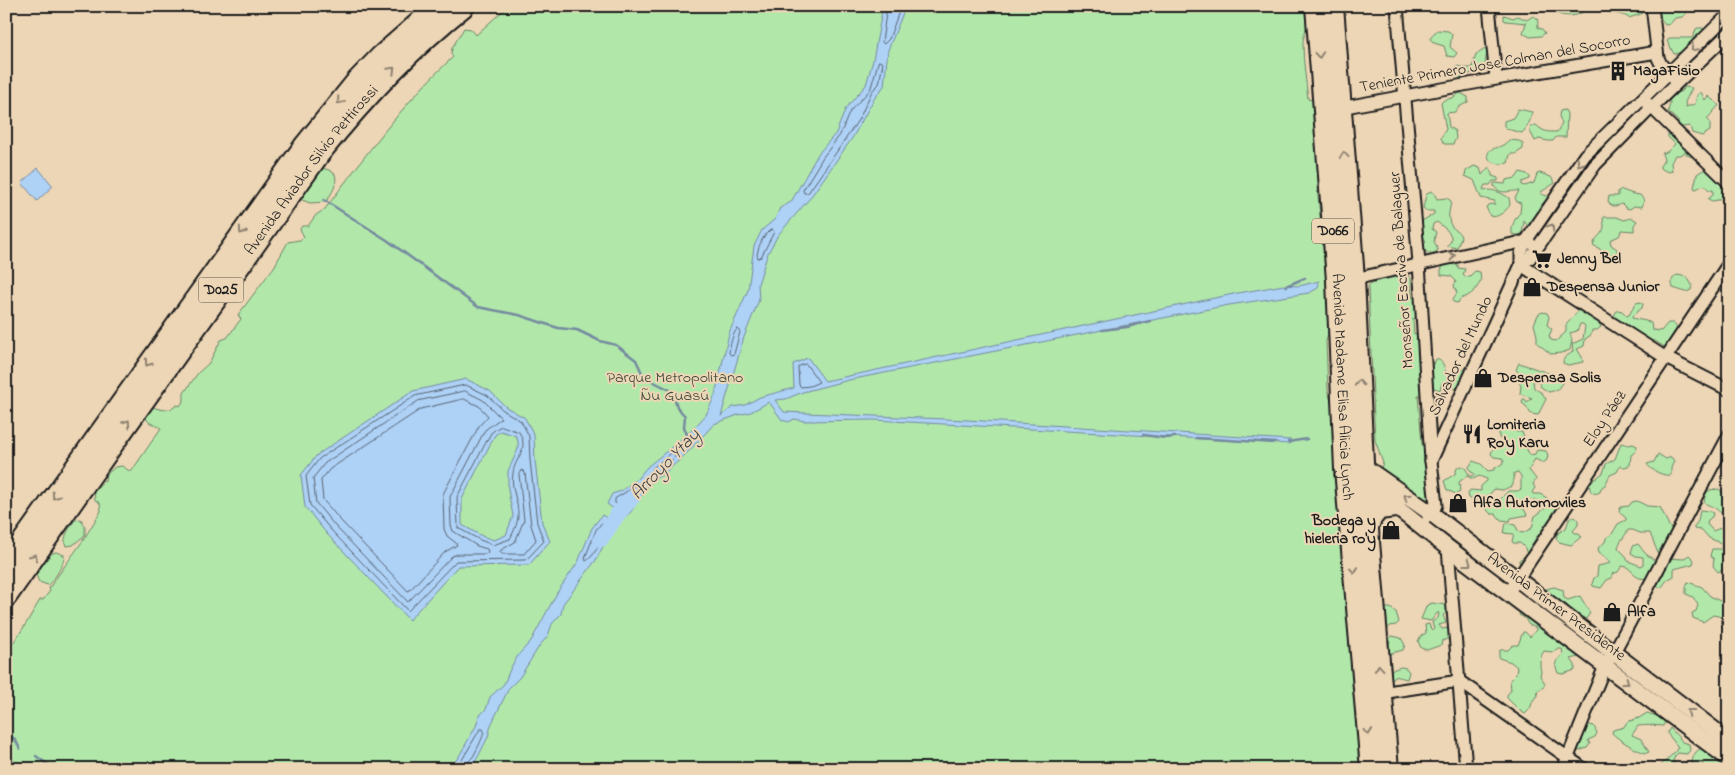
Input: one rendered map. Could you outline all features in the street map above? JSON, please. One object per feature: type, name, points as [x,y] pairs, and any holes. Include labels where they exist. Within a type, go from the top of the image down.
[{"type":"highway","name":"Avenida Aviador Silvio Pettirossi","points":[[6,565],[304,145],[356,82],[381,56],[438,6]]},
{"type":"highway","name":"Avenida Aviador Silvio Pettirossi","points":[[6,597],[188,336],[320,152],[353,111],[394,67],[464,6]]},
{"type":"highway","name":"Avenida Madame Elisa Alicia Lynch","points":[[1316,6],[1337,280],[1345,469],[1371,769]]},
{"type":"highway","name":"Avenida Madame Elisa Alicia Lynch","points":[[1333,6],[1354,279],[1363,474],[1388,769]]},
{"type":"highway","points":[[1342,393],[1350,411],[1353,473],[1363,474]]},
{"type":"highway","points":[[1367,528],[1372,517],[1379,509],[1395,507]]},
{"type":"main road","name":"Avenida Primer Presidente","points":[[1363,474],[1395,507],[1509,594],[1729,742]]},
{"type":"main road","name":"Avenida Primer Presidente","points":[[1363,474],[1432,514],[1518,580],[1609,660],[1729,759]]},
{"type":"street","name":"Monseñor Escriva de Balaguer","points":[[1397,6],[1419,263],[1431,461],[1436,505],[1432,514]]},
{"type":"street","points":[[1489,6],[1496,79]]},
{"type":"street","points":[[1652,6],[1657,52],[1661,64],[1676,83]]},
{"type":"street","name":"Salvador del Mundo","points":[[1431,461],[1521,265],[1521,253],[1526,241],[1585,155],[1729,14]]},
{"type":"street","name":"Salvador del Mundo","points":[[1521,265],[1530,258],[1595,165],[1676,83],[1729,33]]},
{"type":"street","name":"Teniente Primero Jose Colman del Socorro","points":[[1340,108],[1657,52]]},
{"type":"street","points":[[1642,99],[1729,183]]},
{"type":"street","points":[[1354,279],[1419,263],[1526,241],[1537,248]]},
{"type":"street","name":"Eloy Páez","points":[[1509,594],[1729,264]]},
{"type":"street","points":[[1521,265],[1666,358],[1729,390]]},
{"type":"street","points":[[1563,769],[1609,660],[1729,435]]},
{"type":"street","points":[[1417,524],[1432,514]]},
{"type":"street","points":[[1448,548],[1466,769]]},
{"type":"street","points":[[1381,692],[1459,681],[1584,769]]},
{"type":"green space","name":"Parque Metropolitano Ñu Guasú","points":[[508,6],[1305,6],[1308,20],[1303,39],[1303,51],[1308,99],[1318,102],[1321,128],[1315,136],[1322,183],[1317,186],[1330,323],[1326,342],[1328,390],[1331,402],[1362,769],[6,769],[6,653],[40,600],[43,600],[50,591],[49,588],[82,542],[101,511],[100,503],[95,500],[94,492],[105,482],[106,475],[115,467],[122,466],[131,472],[161,428],[147,420],[146,410],[152,407],[165,410],[177,405],[180,406],[184,400],[184,393],[198,373],[209,363],[221,340],[227,338],[241,319],[238,315],[274,267],[288,242],[300,241],[304,237],[300,229],[302,226],[308,226],[316,215],[325,209],[401,111],[453,57],[451,55],[452,48],[464,28],[471,29],[476,35]]},
{"type":"green space","points":[[1550,6],[1583,6],[1584,11],[1572,16],[1563,15],[1550,10]]},
{"type":"green space","points":[[1606,6],[1641,6],[1644,10],[1641,14],[1629,18],[1608,12],[1605,8]]},
{"type":"green space","points":[[1687,6],[1686,14],[1675,18],[1670,24],[1665,25],[1658,15],[1657,7]]},
{"type":"green space","points":[[1504,15],[1513,18],[1518,16],[1527,20],[1533,16],[1537,18],[1538,28],[1542,29],[1545,33],[1541,36],[1530,37],[1523,33],[1526,23],[1506,21],[1504,20]]},
{"type":"green space","points":[[1698,28],[1703,28],[1703,33],[1687,51],[1674,54],[1667,41],[1670,38],[1693,38]]},
{"type":"green space","points":[[1438,30],[1448,31],[1452,34],[1450,47],[1457,53],[1454,57],[1447,56],[1444,46],[1434,43],[1430,39]]},
{"type":"green space","points":[[1485,49],[1487,52],[1484,70],[1464,75],[1460,78],[1454,75],[1453,70],[1458,66],[1472,68],[1476,55]]},
{"type":"green space","points":[[1685,87],[1692,88],[1685,102],[1686,107],[1695,104],[1697,95],[1701,92],[1705,100],[1708,96],[1719,105],[1707,119],[1710,122],[1710,131],[1702,136],[1692,133],[1690,126],[1678,126],[1678,121],[1668,112],[1671,94],[1680,92]]},
{"type":"green space","points":[[1460,93],[1468,97],[1468,102],[1459,107],[1455,112],[1447,113],[1449,127],[1455,131],[1456,138],[1453,144],[1444,144],[1441,138],[1446,129],[1441,103]]},
{"type":"green space","points":[[1518,109],[1532,112],[1531,118],[1522,133],[1507,129],[1504,126],[1504,121],[1513,118]]},
{"type":"green space","points":[[1565,110],[1567,114],[1566,137],[1556,137],[1553,141],[1539,139],[1535,141],[1530,131],[1531,126],[1536,125],[1545,131],[1557,132],[1562,124],[1559,116],[1560,111]]},
{"type":"green space","points":[[1668,129],[1693,153],[1691,157],[1684,152],[1680,155],[1675,155],[1671,163],[1672,171],[1668,172],[1660,168],[1660,166],[1664,160],[1662,153],[1667,152],[1675,144],[1668,137]]},
{"type":"green space","points":[[1509,140],[1519,141],[1523,144],[1523,149],[1515,154],[1510,154],[1508,163],[1499,164],[1490,161],[1488,157],[1489,152]]},
{"type":"green space","points":[[1474,166],[1480,168],[1482,175],[1489,167],[1492,171],[1492,176],[1498,178],[1498,181],[1485,185],[1483,189],[1484,191],[1490,190],[1503,194],[1509,198],[1510,205],[1504,212],[1493,217],[1490,216],[1486,207],[1490,204],[1494,205],[1495,201],[1481,198],[1474,180],[1465,176],[1466,171]]},
{"type":"green space","points":[[322,168],[335,174],[336,178],[334,188],[326,202],[310,203],[302,200],[299,190]]},
{"type":"green space","points":[[1705,169],[1729,187],[1729,211],[1722,208],[1726,204],[1724,199],[1712,201],[1708,199],[1713,195],[1713,190],[1709,190],[1704,185],[1696,189],[1694,188],[1697,174]]},
{"type":"green space","points":[[1520,172],[1530,177],[1530,179],[1522,182],[1522,185],[1525,186],[1534,183],[1537,174],[1540,173],[1551,177],[1555,183],[1541,192],[1541,194],[1550,197],[1547,202],[1543,203],[1541,207],[1543,211],[1536,217],[1535,222],[1529,228],[1524,221],[1522,234],[1517,235],[1512,234],[1512,231],[1515,220],[1520,213],[1521,203],[1517,202],[1515,198],[1519,191],[1499,191],[1494,186],[1494,183],[1505,184],[1506,180],[1516,178]]},
{"type":"green space","points":[[1622,190],[1640,195],[1644,200],[1642,207],[1634,206],[1630,209],[1622,204],[1611,205],[1608,202],[1609,196],[1618,196],[1618,191]]},
{"type":"green space","points":[[1430,191],[1434,193],[1437,199],[1447,198],[1451,201],[1449,220],[1452,227],[1461,237],[1457,248],[1447,246],[1451,241],[1451,236],[1437,222],[1433,224],[1432,229],[1436,232],[1434,241],[1438,250],[1433,254],[1424,250],[1426,241],[1422,236],[1422,221],[1434,214],[1434,211],[1427,211],[1423,208],[1426,195]]},
{"type":"green space","points":[[1617,217],[1624,220],[1632,218],[1637,221],[1634,225],[1634,231],[1622,230],[1619,236],[1610,240],[1611,245],[1617,249],[1617,252],[1613,255],[1603,254],[1600,249],[1593,245],[1604,229],[1603,218]]},
{"type":"green space","points":[[1444,264],[1458,265],[1458,268],[1465,269],[1463,275],[1465,277],[1470,276],[1475,271],[1480,272],[1481,281],[1477,287],[1473,292],[1460,299],[1458,303],[1453,302],[1457,293],[1454,286],[1456,281],[1451,276],[1441,275]]},
{"type":"green space","points":[[1405,271],[1411,279],[1412,297],[1428,297],[1428,304],[1425,310],[1413,319],[1414,334],[1420,332],[1427,363],[1434,364],[1436,359],[1441,361],[1446,374],[1449,375],[1468,368],[1460,390],[1453,388],[1453,379],[1442,383],[1440,390],[1434,388],[1424,395],[1418,395],[1422,444],[1425,443],[1432,500],[1413,492],[1380,470],[1383,463],[1375,440],[1368,287],[1370,284],[1375,283],[1373,282],[1374,278]]},
{"type":"green space","points":[[1677,275],[1687,277],[1692,285],[1691,290],[1686,292],[1673,288],[1672,280]]},
{"type":"green space","points":[[1641,302],[1643,304],[1642,308],[1632,318],[1651,323],[1652,330],[1661,331],[1668,323],[1673,323],[1679,330],[1678,338],[1671,338],[1666,348],[1655,341],[1650,341],[1613,318],[1617,310],[1622,311],[1627,316],[1629,315],[1636,303]]},
{"type":"green space","points":[[1581,308],[1597,319],[1601,327],[1597,330],[1592,330],[1591,335],[1585,339],[1584,346],[1577,349],[1583,362],[1568,365],[1563,363],[1564,358],[1572,353],[1572,344],[1583,339],[1585,326],[1580,324],[1577,331],[1570,333],[1572,340],[1570,350],[1551,354],[1537,343],[1534,324],[1538,315],[1542,312],[1547,313],[1549,317],[1547,325],[1552,329],[1549,336],[1551,340],[1556,341],[1566,332],[1566,325]]},
{"type":"green space","points":[[1519,363],[1563,378],[1564,380],[1557,390],[1549,392],[1541,387],[1538,381],[1533,381],[1534,388],[1542,393],[1546,399],[1538,415],[1531,414],[1522,403],[1523,399],[1527,402],[1532,398],[1520,394],[1521,386],[1519,382],[1526,379],[1516,370]]},
{"type":"green space","points":[[1503,427],[1509,427],[1517,432],[1522,432],[1525,446],[1530,455],[1535,454],[1537,450],[1546,451],[1548,455],[1547,460],[1543,463],[1535,459],[1529,470],[1536,479],[1533,484],[1535,488],[1532,492],[1533,494],[1540,494],[1547,498],[1547,502],[1543,503],[1531,499],[1527,502],[1517,502],[1514,504],[1524,509],[1527,515],[1511,518],[1510,521],[1501,520],[1496,514],[1491,514],[1487,510],[1488,506],[1495,505],[1508,491],[1518,491],[1521,489],[1521,476],[1518,472],[1514,473],[1513,485],[1503,490],[1494,489],[1483,501],[1473,500],[1469,498],[1468,494],[1470,490],[1481,491],[1481,486],[1487,479],[1479,476],[1473,479],[1467,476],[1459,482],[1460,492],[1456,494],[1447,490],[1444,481],[1455,474],[1457,468],[1461,466],[1465,468],[1470,476],[1474,476],[1475,474],[1471,472],[1469,467],[1473,461],[1481,464],[1488,471],[1494,470],[1502,464],[1504,460],[1502,458],[1494,457],[1491,454],[1495,447],[1508,445],[1506,441],[1499,438],[1499,432]]},
{"type":"green space","points":[[1621,443],[1637,446],[1636,451],[1631,455],[1630,465],[1620,466],[1617,472],[1610,475],[1600,492],[1593,493],[1590,490],[1590,483],[1603,473],[1606,464],[1615,459]]},
{"type":"green space","points":[[1658,454],[1666,459],[1671,457],[1674,461],[1671,475],[1665,475],[1651,469],[1647,464],[1654,462]]},
{"type":"green space","points":[[1718,489],[1727,497],[1729,516],[1707,504],[1704,500],[1706,493],[1710,490]]},
{"type":"green space","points":[[1637,501],[1647,506],[1660,507],[1670,528],[1678,528],[1684,531],[1683,536],[1659,556],[1650,533],[1628,530],[1618,548],[1628,561],[1641,566],[1643,565],[1643,557],[1631,553],[1633,546],[1638,544],[1656,564],[1650,579],[1639,578],[1627,567],[1622,566],[1618,572],[1612,574],[1612,578],[1607,580],[1601,588],[1593,586],[1598,566],[1611,563],[1599,552],[1598,548],[1612,534],[1618,524],[1626,520],[1619,512],[1620,507],[1629,506],[1632,502]]},
{"type":"green space","points":[[1554,503],[1561,505],[1543,534],[1536,537],[1530,548],[1529,552],[1531,553],[1522,565],[1519,560],[1527,555],[1525,548],[1520,543],[1513,543],[1514,534],[1504,533],[1506,523],[1515,525],[1519,532],[1523,533],[1532,528],[1535,516]]},
{"type":"green space","points":[[1357,509],[1369,622],[1381,618],[1385,608],[1390,608],[1396,612],[1399,622],[1396,625],[1390,626],[1382,633],[1374,633],[1370,626],[1371,640],[1387,646],[1389,645],[1390,637],[1401,638],[1405,645],[1403,650],[1388,654],[1387,658],[1390,661],[1392,670],[1401,667],[1406,668],[1409,672],[1407,679],[1395,676],[1386,686],[1381,685],[1379,681],[1380,674],[1373,661],[1383,769],[1378,769],[1359,565]]},
{"type":"green space","points":[[1700,510],[1713,513],[1707,524],[1713,531],[1723,527],[1729,528],[1729,556],[1726,559],[1729,561],[1729,570],[1726,568],[1718,572],[1713,566],[1714,559],[1710,556],[1712,549],[1722,549],[1723,544],[1709,538],[1702,530],[1694,529]]},
{"type":"green space","points":[[1570,517],[1575,517],[1578,520],[1578,525],[1573,531],[1579,533],[1581,537],[1571,545],[1559,542],[1556,538],[1558,533],[1566,528]]},
{"type":"green space","points":[[81,519],[85,527],[85,535],[73,545],[66,546],[65,540],[69,529],[75,520]]},
{"type":"green space","points":[[56,552],[64,555],[59,571],[48,585],[39,582],[36,575],[47,558]]},
{"type":"green space","points":[[1689,555],[1694,560],[1693,564],[1674,569],[1674,576],[1667,580],[1661,588],[1653,584],[1658,577],[1664,574],[1663,568],[1669,558],[1683,559]]},
{"type":"green space","points":[[1688,582],[1702,587],[1710,596],[1724,603],[1729,599],[1729,614],[1723,617],[1713,615],[1703,622],[1693,618],[1692,613],[1696,611],[1698,605],[1693,597],[1686,594]]},
{"type":"green space","points":[[1554,587],[1563,590],[1564,598],[1568,600],[1580,596],[1590,613],[1586,619],[1571,612],[1567,605],[1562,602],[1560,603],[1556,618],[1566,623],[1565,626],[1600,650],[1599,652],[1571,659],[1575,665],[1575,670],[1563,674],[1558,673],[1556,666],[1557,661],[1563,654],[1562,649],[1553,652],[1544,651],[1540,661],[1540,676],[1545,683],[1543,688],[1537,691],[1538,696],[1533,700],[1530,709],[1525,714],[1507,698],[1511,690],[1510,680],[1516,674],[1517,667],[1511,662],[1499,658],[1499,653],[1500,650],[1508,650],[1513,645],[1518,645],[1523,632],[1530,637],[1536,630],[1536,628],[1528,624],[1525,618],[1519,615],[1521,608],[1519,593],[1522,592],[1541,607],[1543,606],[1546,589]]},
{"type":"green space","points":[[1432,603],[1447,605],[1447,612],[1443,615],[1446,623],[1439,625],[1442,629],[1449,628],[1450,638],[1442,641],[1441,645],[1427,650],[1421,648],[1418,641],[1426,633],[1425,625],[1429,624],[1431,629],[1434,629],[1432,622],[1438,618],[1439,613],[1431,621],[1421,619],[1427,605]]},
{"type":"green space","points":[[1647,713],[1657,716],[1665,722],[1663,726],[1638,726],[1632,735],[1641,739],[1649,752],[1646,753],[1633,748],[1612,733],[1613,730],[1624,727],[1627,722]]},
{"type":"green space","points":[[1585,724],[1594,726],[1597,733],[1595,737],[1588,740],[1590,744],[1587,748],[1576,752],[1576,743],[1583,741],[1580,732]]},
{"type":"green space","points":[[1670,728],[1682,742],[1689,744],[1690,750],[1687,754],[1678,753],[1675,756],[1673,761],[1677,769],[1657,769],[1678,747],[1667,733]]},
{"type":"green space","points":[[1707,747],[1710,750],[1710,755],[1721,764],[1719,769],[1701,769],[1703,763],[1696,765],[1692,763],[1696,752]]},
{"type":"water","points":[[883,6],[906,6],[888,50],[884,86],[874,99],[853,137],[810,198],[778,235],[768,253],[758,284],[759,300],[744,337],[721,416],[733,407],[745,405],[760,397],[794,388],[793,364],[808,358],[825,381],[1238,293],[1284,285],[1299,286],[1319,281],[1318,288],[1309,293],[1229,305],[849,380],[803,392],[786,399],[775,400],[784,412],[968,420],[1291,440],[1290,444],[874,420],[805,421],[794,419],[789,422],[782,420],[769,402],[751,412],[714,424],[687,453],[664,474],[654,479],[631,512],[625,517],[607,504],[612,494],[621,491],[637,479],[647,467],[690,432],[706,415],[715,395],[729,333],[748,290],[754,246],[762,230],[775,219],[780,208],[791,202],[818,154],[836,133],[846,108],[866,85],[873,60]]},
{"type":"water","points":[[38,168],[53,186],[37,201],[22,183]]},
{"type":"water","points":[[466,379],[490,391],[506,407],[525,418],[534,435],[542,523],[550,541],[529,565],[458,566],[409,620],[327,534],[305,507],[301,475],[317,455],[413,391]],"holes":[[[501,431],[516,436],[518,449],[508,471],[508,490],[513,516],[506,535],[494,540],[462,525],[462,499],[495,435]]]},
{"type":"water","points":[[602,515],[619,526],[608,537],[596,560],[563,604],[561,614],[552,624],[548,636],[540,645],[520,677],[509,688],[477,759],[468,769],[448,769],[458,758],[476,726],[479,716],[486,709],[490,697],[504,684],[519,654],[531,641],[558,591],[578,562],[592,528]]},
{"type":"waterway","points":[[324,200],[387,240],[478,307],[519,315],[558,328],[577,330],[600,341],[616,345],[636,360],[642,373],[670,390],[677,407],[685,416],[684,427],[688,437]]},
{"type":"waterway","points":[[1286,286],[1305,278]]},
{"type":"waterway","points":[[1102,330],[1127,327],[1150,321]]},
{"type":"waterway","points":[[1143,435],[1166,438],[1175,437]]},
{"type":"waterway","points":[[1196,438],[1275,443]]},
{"type":"waterway","points":[[1288,442],[1307,439]]},
{"type":"waterway","name":"Arroyo Ytay","points":[[601,539],[617,515],[633,497]]},
{"type":"waterway","points":[[6,735],[15,739],[20,749]]},
{"type":"waterway","points":[[36,756],[54,769]]},
{"type":"place","name":"MagaFisio","points":[[1618,71]]},
{"type":"place","name":"Jenny Bel","points":[[1542,259]]},
{"type":"place","name":"Despensa Junior","points":[[1532,287]]},
{"type":"place","name":"Despensa Solis","points":[[1483,378]]},
{"type":"place","name":"Lomiteria Ro'y Karu","points":[[1472,434]]},
{"type":"place","name":"Alfa Automoviles","points":[[1458,503]]},
{"type":"place","name":"Bodega y hieleria ro'y","points":[[1391,530]]},
{"type":"place","name":"Alfa","points":[[1612,612]]}]
